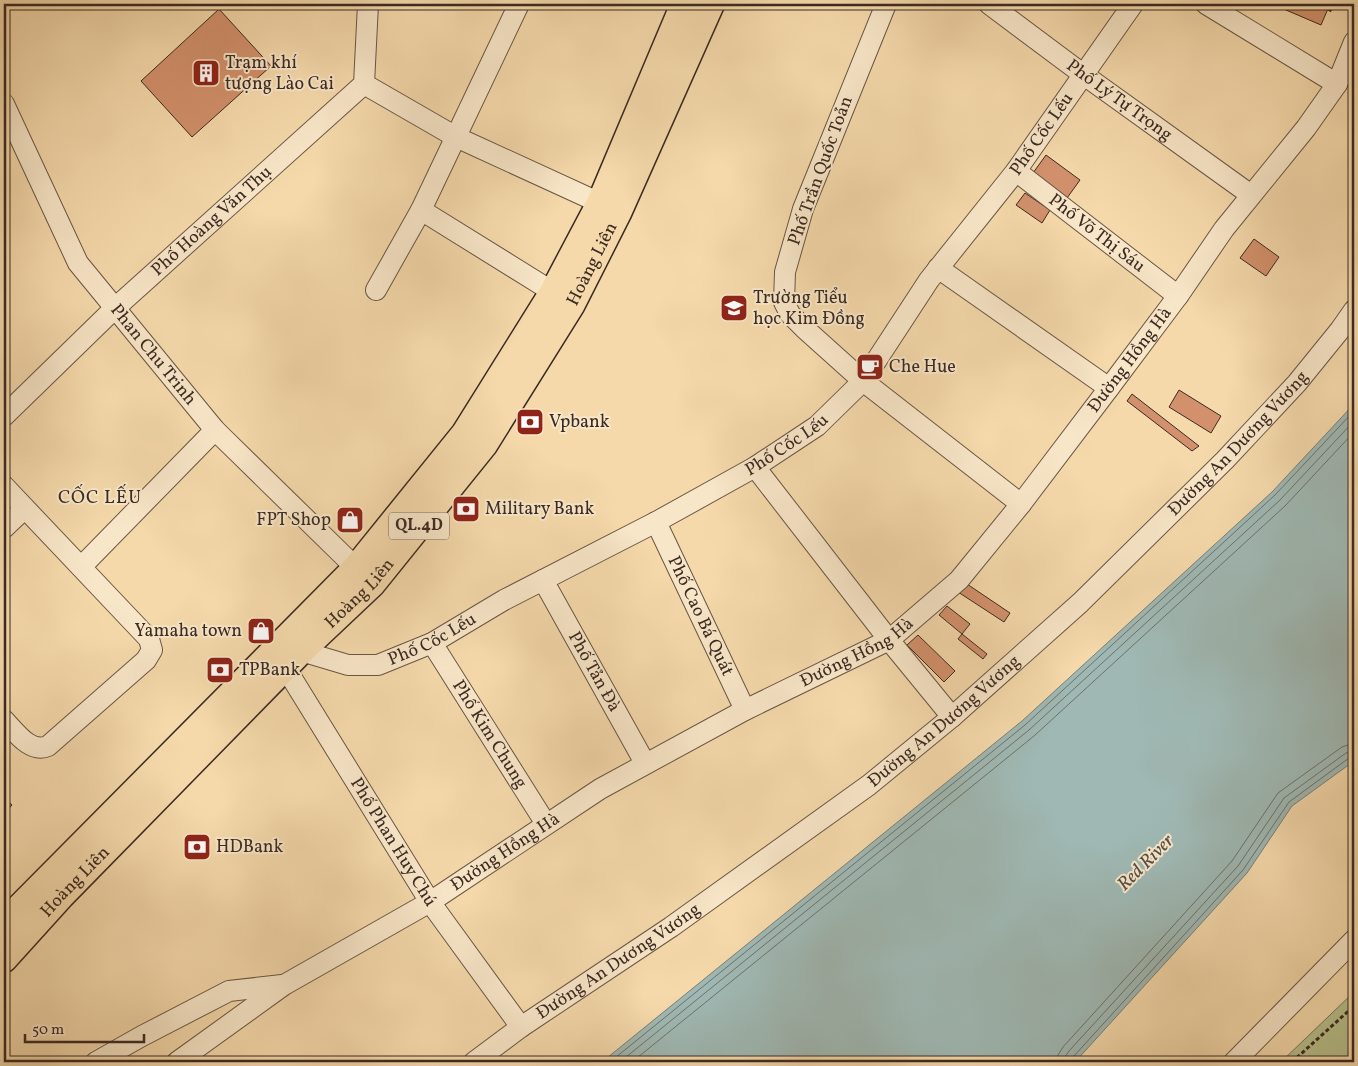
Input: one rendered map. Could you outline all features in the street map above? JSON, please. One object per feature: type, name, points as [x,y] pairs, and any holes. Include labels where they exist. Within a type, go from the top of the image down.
[{"type":"main road","name":"Hoàng Liên","points":[[4,922],[364,576],[484,444],[572,304],[684,4]]},
{"type":"main road","name":"Hoàng Liên","points":[[364,576],[465,433],[553,292],[609,208],[711,4]]},
{"type":"main road","name":"Hoàng Liên","points":[[8,946],[61,896],[287,652]]},
{"type":"street","points":[[368,4],[364,84],[456,137],[609,208]]},
{"type":"street","points":[[376,290],[421,210],[519,4]]},
{"type":"street","name":"Phố Trần Quốc Toản","points":[[886,4],[803,209],[785,272],[784,302],[790,314],[863,381],[1021,504]]},
{"type":"street","name":"Phố Lý Tự Trọng","points":[[989,4],[1251,195]]},
{"type":"street","name":"Phố Cốc Lếu","points":[[287,652],[348,665],[378,665],[432,644],[504,600],[656,522],[755,467],[817,426],[863,381],[938,268],[1016,171],[1133,4]]},
{"type":"street","points":[[1206,4],[1337,84]]},
{"type":"street","name":"Đường Hồng Hà","points":[[178,1062],[284,984],[430,902],[600,789],[745,710],[889,640],[959,580],[1021,504],[1109,388],[1178,296],[1224,229],[1306,128],[1337,84],[1354,42]]},
{"type":"street","name":"Phố Hoàng Văn Thụ","points":[[4,416],[114,309],[364,84]]},
{"type":"street","name":"Phan Chu Trinh","points":[[4,104],[78,263],[215,430],[364,576]]},
{"type":"street","name":"Phố Võ Thị Sáu","points":[[1016,171],[1178,296]]},
{"type":"street","points":[[421,210],[553,292]]},
{"type":"street","points":[[938,268],[1109,388]]},
{"type":"street","name":"Đường An Dương Vương","points":[[474,1062],[521,1027],[671,927],[868,786],[952,717],[1080,603],[1225,460],[1296,383],[1354,310]]},
{"type":"street","points":[[81,567],[215,430]]},
{"type":"street","points":[[755,467],[889,640],[952,717]]},
{"type":"street","points":[[4,486],[149,639],[152,650],[150,655],[43,749],[30,746],[4,720]]},
{"type":"street","points":[[4,528],[24,508]]},
{"type":"street","name":"Phố Cao Bá Quát","points":[[656,522],[745,710]]},
{"type":"street","name":"Phố Tản Đà","points":[[543,580],[645,763]]},
{"type":"street","name":"Phố Kim Chung","points":[[432,644],[546,824]]},
{"type":"street","name":"Phố Phan Huy Chú","points":[[287,652],[430,902],[521,1027]]},
{"type":"street","points":[[1234,1062],[1354,940]]},
{"type":"street","points":[[96,1062],[229,991],[284,984]]},
{"type":"path","points":[[1328,9],[1332,11],[1334,4]]},
{"type":"path","points":[[1292,1062],[1354,1006]]},
{"type":"green space","points":[[1354,992],[1354,1062],[1281,1062]]},
{"type":"water","name":"Red River","points":[[1354,404],[1354,761],[1292,806],[1247,873],[1075,1062],[602,1062],[1022,721],[1272,492]]},
{"type":"building","points":[[1272,4],[1330,4],[1321,25]]},
{"type":"building","name":"Trạm khí tượng Lào Cai","points":[[219,9],[271,66],[192,137],[141,81]]},
{"type":"building","points":[[1046,155],[1080,180],[1067,198],[1033,173]]},
{"type":"building","points":[[1025,193],[1050,210],[1042,223],[1016,205]]},
{"type":"building","points":[[1254,239],[1279,257],[1266,276],[1240,258]]},
{"type":"building","points":[[1179,390],[1221,416],[1211,433],[1169,407]]},
{"type":"building","points":[[1132,394],[1199,446],[1192,451],[1127,401]]},
{"type":"building","points":[[964,582],[1010,613],[1004,622],[958,592]]},
{"type":"building","points":[[947,606],[970,624],[962,634],[939,615]]},
{"type":"building","points":[[962,634],[987,654],[983,659],[958,639]]},
{"type":"building","points":[[918,635],[955,671],[944,682],[907,645]]},
{"type":"building","points":[[4,797],[12,805],[4,814]]},
{"type":"place","name":"Trạm khí tượng Lào Cai","points":[[206,73]]},
{"type":"place","name":"Trường Tiểu học Kim Đồng","points":[[734,308]]},
{"type":"place","name":"Che Hue","points":[[870,367]]},
{"type":"place","name":"Vpbank","points":[[530,422]]},
{"type":"place","name":"Military Bank","points":[[466,509]]},
{"type":"place","name":"FPT Shop","points":[[350,520]]},
{"type":"place","name":"Yamaha town","points":[[261,631]]},
{"type":"place","name":"TPBank","points":[[220,670]]},
{"type":"place","name":"HDBank","points":[[197,847]]},
{"type":"district","name":"CỐC LẾU","points":[[100,498]]}]
